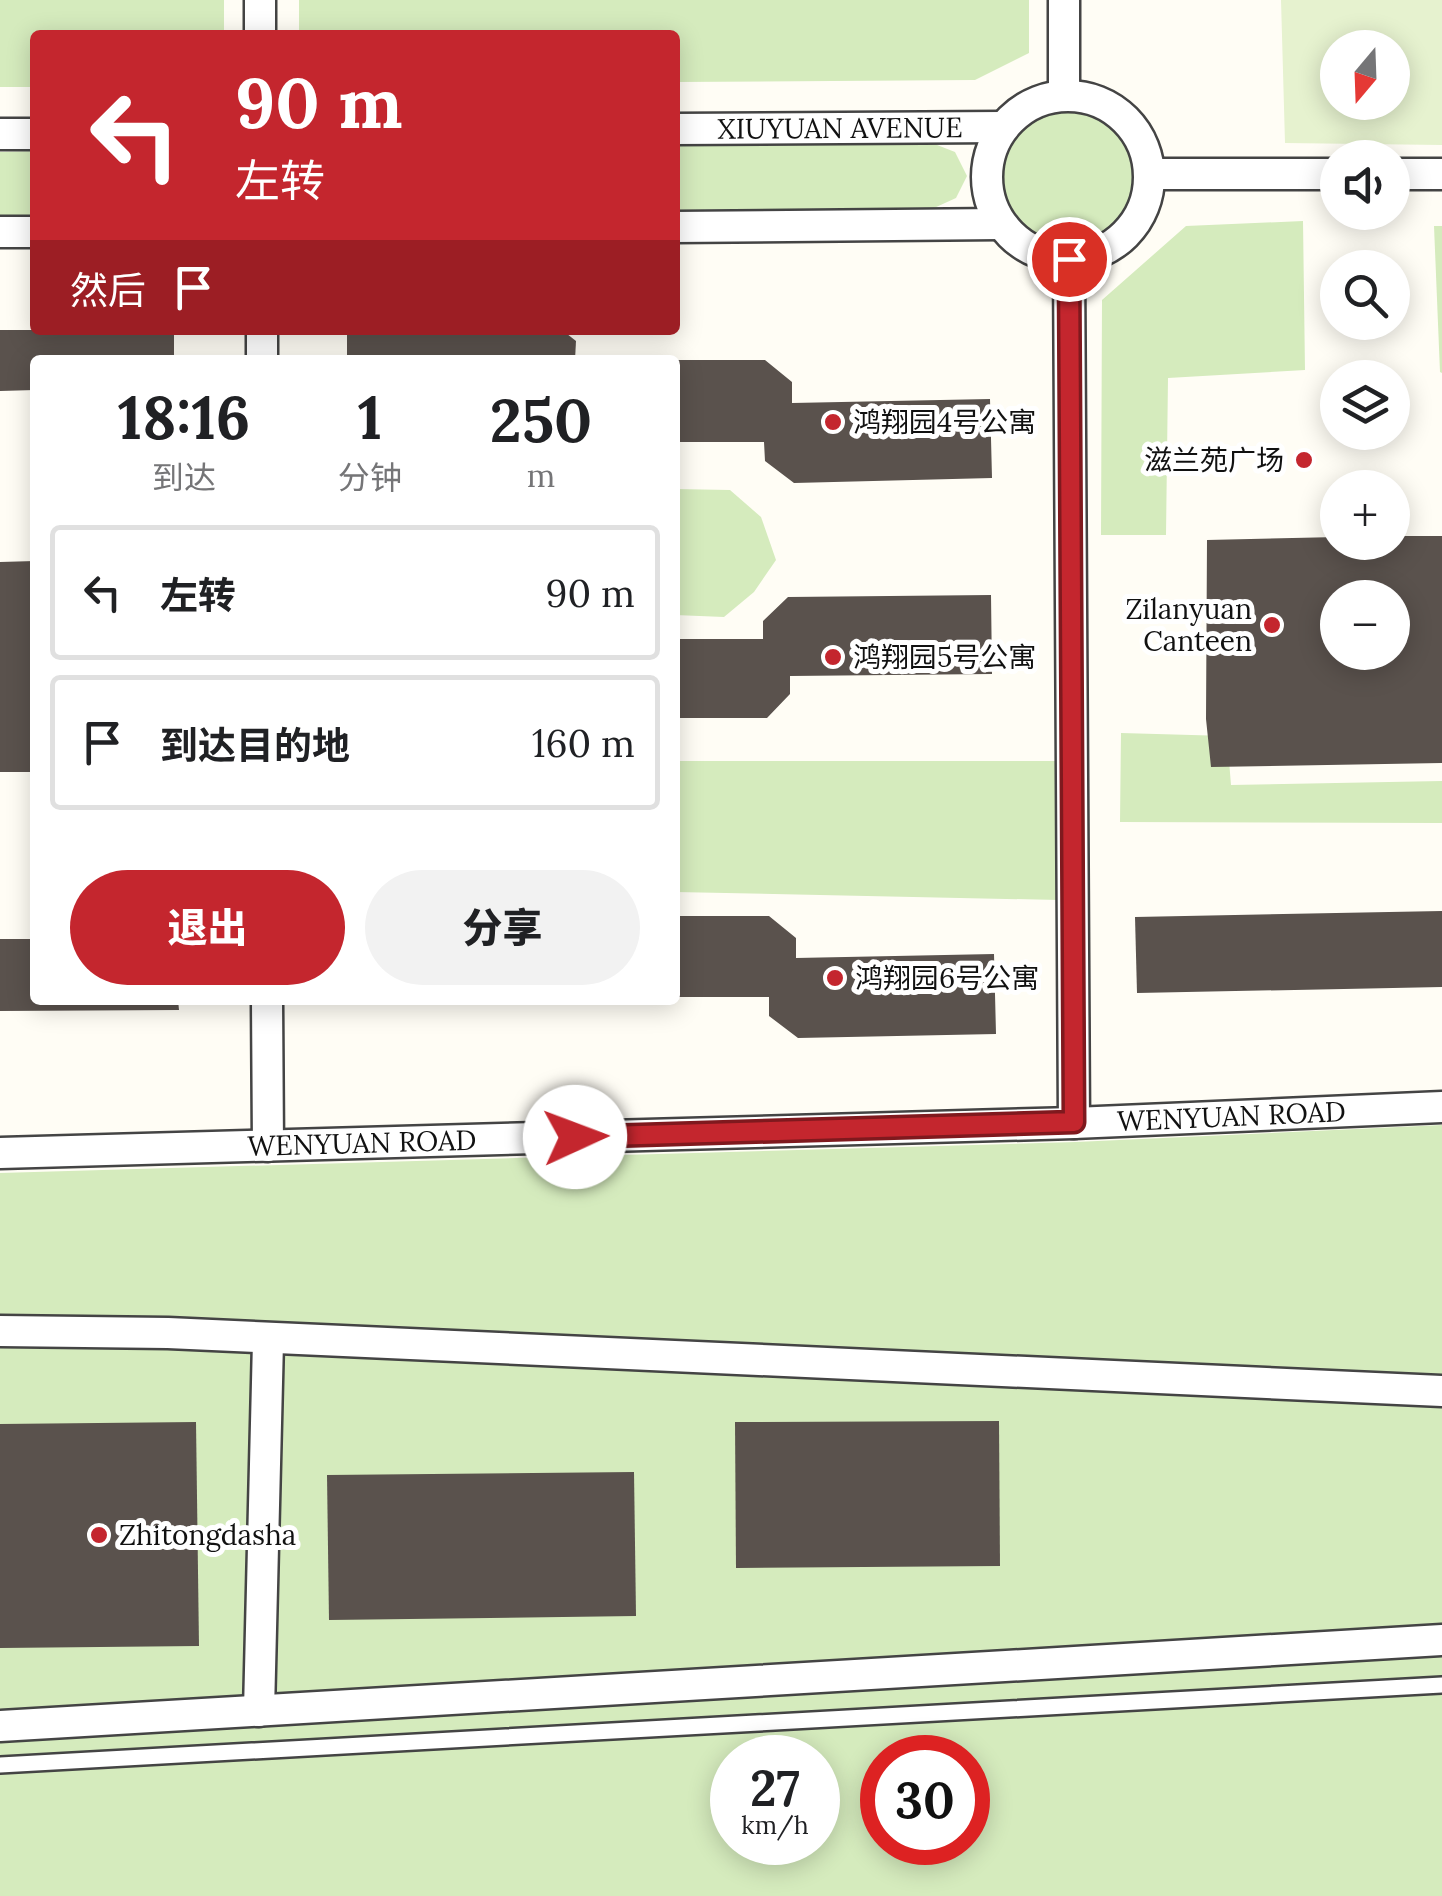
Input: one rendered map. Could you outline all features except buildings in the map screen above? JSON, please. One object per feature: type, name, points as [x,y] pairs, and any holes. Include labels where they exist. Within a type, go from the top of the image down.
[{"type":"street","points":[[260,0],[260,30]]},
{"type":"street","points":[[1064,0],[1064,95]]},
{"type":"street","points":[[1064,95],[1090,98],[1114,109],[1132,127],[1145,149],[1150,174],[1141,212],[1118,242],[1095,254],[1069,259],[1043,255],[1019,242],[1000,224],[989,200],[986,174],[990,150],[1003,127],[1041,100],[1064,95]]},
{"type":"street","name":"XIUYUAN AVENUE","points":[[680,129],[1003,127]]},
{"type":"street","points":[[0,134],[30,134]]},
{"type":"street","points":[[1150,174],[1320,174]]},
{"type":"street","points":[[1410,174],[1442,174]]},
{"type":"street","points":[[680,227],[1000,224]]},
{"type":"street","points":[[0,232],[30,232]]},
{"type":"street","points":[[1069,259],[1074,1122]]},
{"type":"street","points":[[267,1005],[268,1146]]},
{"type":"street","name":"WENYUAN ROAD","points":[[0,1153],[1074,1122],[1442,1107]]},
{"type":"street","points":[[0,1331],[168,1333],[268,1341],[1442,1390]]},
{"type":"street","points":[[259,1711],[268,1341]]},
{"type":"street","points":[[0,1726],[1442,1640]]},
{"type":"lane","points":[[0,1765],[1442,1685]]},
{"type":"green space","points":[[0,0],[224,0],[224,30],[30,30],[30,87],[0,87]]},
{"type":"green space","points":[[299,0],[1029,0],[1029,53],[975,80],[680,82],[680,30],[299,30]]},
{"type":"green space","points":[[1281,0],[1442,0],[1442,145],[1410,145],[1410,140],[1320,140],[1320,143],[1285,143]]},
{"type":"green space","points":[[1068,112],[1093,117],[1114,131],[1128,152],[1133,177],[1128,202],[1114,223],[1093,237],[1068,242],[1043,237],[1022,223],[1008,202],[1003,177],[1008,152],[1022,131],[1043,117]]},
{"type":"green space","points":[[932,143],[955,152],[967,176],[956,198],[934,208],[680,210],[680,146]]},
{"type":"green space","points":[[30,151],[30,215],[0,215],[0,152]]},
{"type":"green space","points":[[1303,221],[1305,370],[1168,378],[1166,535],[1101,535],[1102,300],[1186,226]]},
{"type":"green space","points":[[1434,226],[1442,226],[1442,373],[1440,372]]},
{"type":"green space","points":[[680,489],[730,490],[761,517],[776,560],[754,592],[724,617],[680,615]]},
{"type":"green space","points":[[1121,733],[1227,736],[1231,785],[1442,781],[1442,823],[1120,822]]},
{"type":"green space","points":[[680,761],[1062,761],[1059,900],[680,892]]},
{"type":"green space","points":[[1442,1125],[1442,1896],[0,1896],[0,1173],[1076,1142]]},
{"type":"place","name":"鸿翔园4号公寓","points":[[833,422]]},
{"type":"place","name":"滋兰苑广场","points":[[1304,460]]},
{"type":"place","name":"Zilanyuan Canteen","points":[[1272,625]]},
{"type":"place","name":"鸿翔园5号公寓","points":[[833,657]]},
{"type":"place","name":"鸿翔园6号公寓","points":[[835,978]]},
{"type":"place","name":"Zhitongdasha","points":[[99,1535]]},
{"type":"route","points":[[575,1137],[1074,1122],[1069,259]]}]
